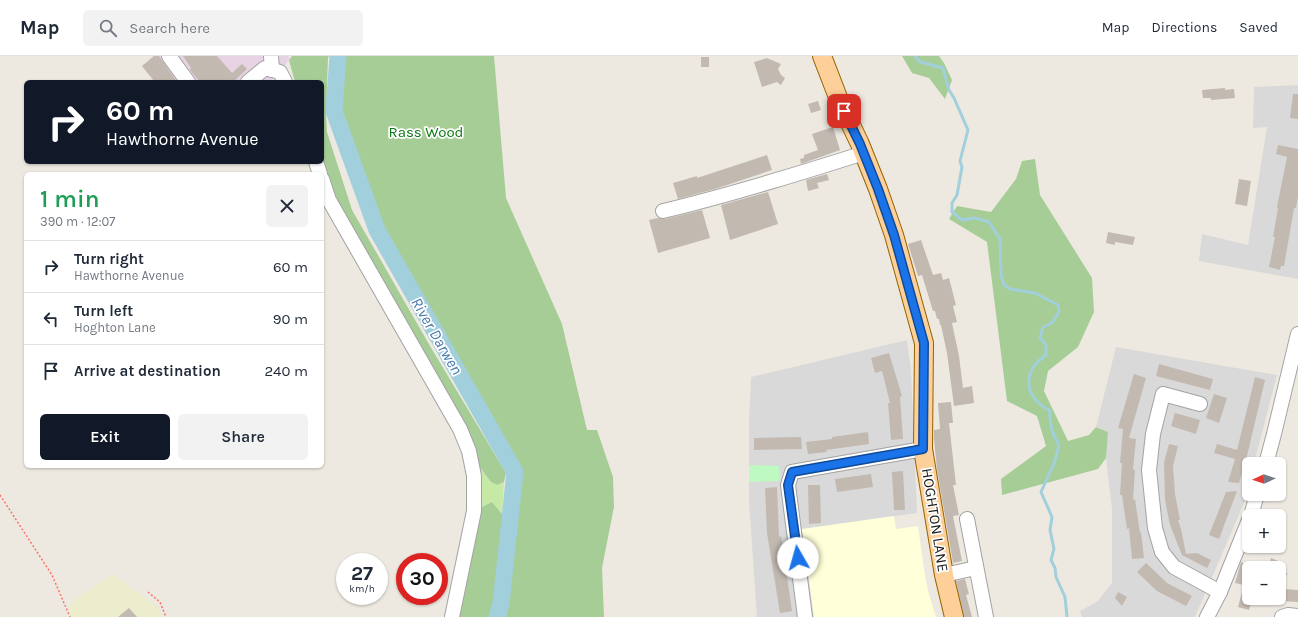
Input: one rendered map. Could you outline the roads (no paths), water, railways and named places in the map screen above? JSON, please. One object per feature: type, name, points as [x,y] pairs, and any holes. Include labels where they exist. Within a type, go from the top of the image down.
[{"type":"main road","name":"HOGHTON LANE","points":[[822,56],[839,100],[864,152],[878,189],[894,235],[924,343],[923,449],[944,576],[954,617]]},
{"type":"street","points":[[169,56],[187,80]]},
{"type":"street","points":[[250,80],[271,63],[280,72],[285,80]]},
{"type":"street","points":[[664,210],[708,200],[788,177],[864,152]]},
{"type":"street","points":[[324,185],[329,200],[460,429],[469,451],[474,476],[474,511],[452,617]]},
{"type":"street","points":[[1268,457],[1298,334]]},
{"type":"street","points":[[1200,404],[1163,394],[1153,434],[1149,470],[1156,528],[1162,552],[1174,568],[1220,592]]},
{"type":"street","points":[[805,617],[788,485],[792,472],[923,449]]},
{"type":"street","points":[[966,519],[986,617]]},
{"type":"street","points":[[1207,617],[1220,592],[1242,537]]},
{"type":"street","points":[[944,576],[976,568]]},
{"type":"street","points":[[1282,617],[1288,615],[1298,616]]},
{"type":"waterway","name":"River Darwen","points":[[338,56],[334,111],[377,230],[515,472],[501,603],[497,617]]},
{"type":"waterway","points":[[915,56],[920,62],[943,68],[949,90],[968,130],[960,161],[962,167],[957,195],[952,203],[952,212],[962,220],[975,218],[989,222],[1000,239],[1001,275],[1004,285],[1010,289],[1035,293],[1058,305],[1059,312],[1052,323],[1043,327],[1040,338],[1046,345],[1046,355],[1034,366],[1029,380],[1029,386],[1038,403],[1050,411],[1050,420],[1054,437],[1059,445],[1055,461],[1041,492],[1052,517],[1050,530],[1054,549],[1051,560],[1055,568],[1056,577],[1065,597],[1067,617]]},
{"type":"park label","name":"Rass Wood","points":[[426,132]]}]
